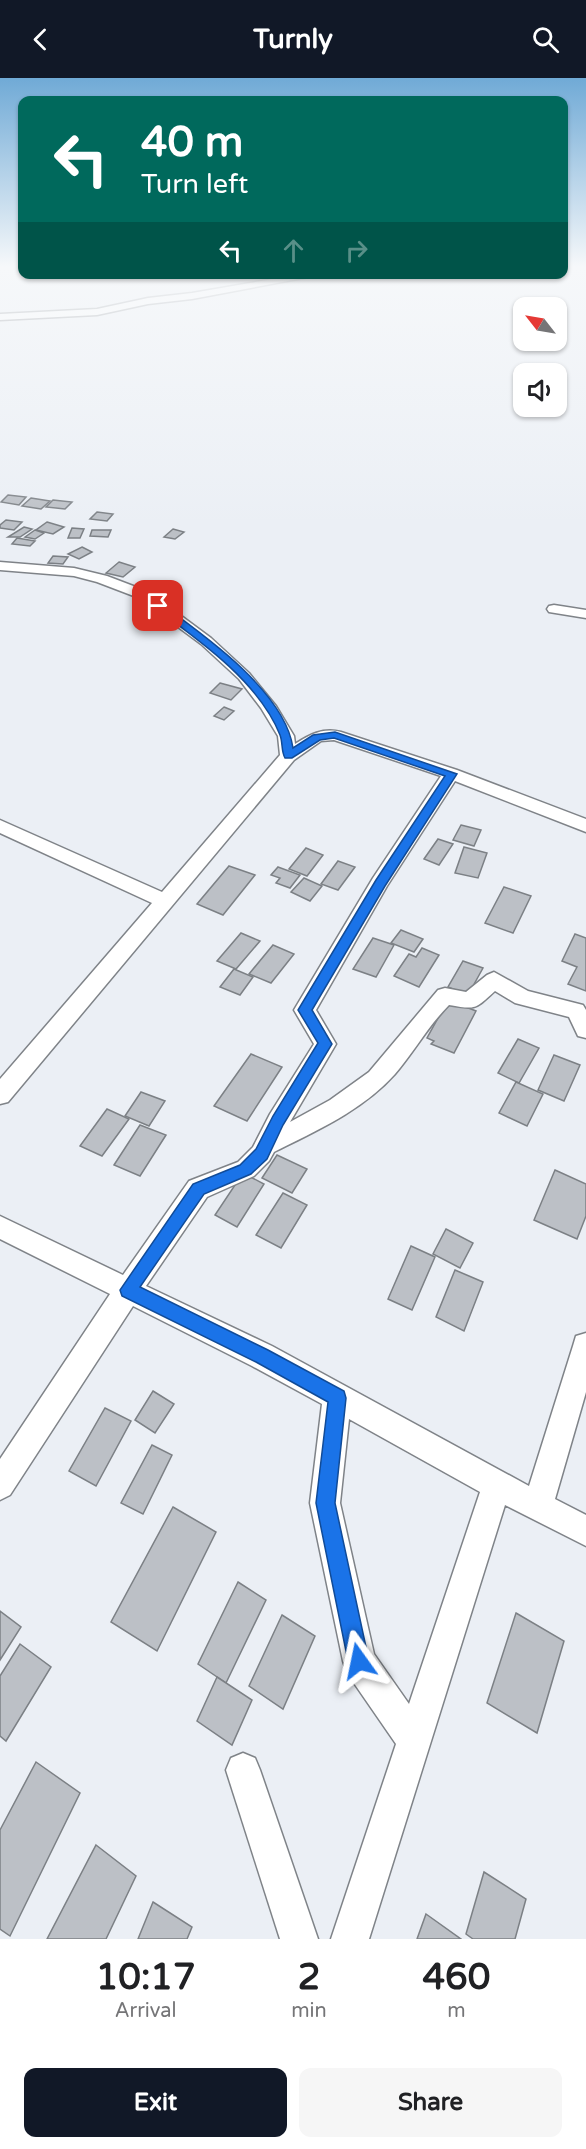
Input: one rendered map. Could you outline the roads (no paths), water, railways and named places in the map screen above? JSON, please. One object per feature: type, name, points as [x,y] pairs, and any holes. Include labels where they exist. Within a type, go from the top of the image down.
[{"type":"street","points":[[0,566],[74,572],[102,579],[144,595],[206,640],[244,676],[268,706],[286,736],[288,756]]},
{"type":"street","points":[[586,604],[554,609],[586,614]]},
{"type":"street","points":[[0,1095],[288,756],[317,737],[335,735],[451,774],[586,826]]},
{"type":"street","points":[[0,1485],[128,1290],[198,1189],[246,1169],[266,1145],[325,1044],[305,1010],[380,883],[451,774]]},
{"type":"street","points":[[0,826],[165,901]]},
{"type":"street","points":[[266,1145],[338,1108],[378,1077],[413,1035],[434,1005],[445,996],[470,1001],[494,980],[522,997],[576,1011],[586,1030]]},
{"type":"street","points":[[0,1227],[86,1267],[262,1356],[497,1485],[586,1531]]},
{"type":"street","points":[[538,1506],[586,1346]]},
{"type":"street","points":[[337,1398],[325,1503],[359,1661],[414,1740]]},
{"type":"street","points":[[350,1939],[497,1485]]},
{"type":"street","points":[[243,1770],[299,1939]]}]
